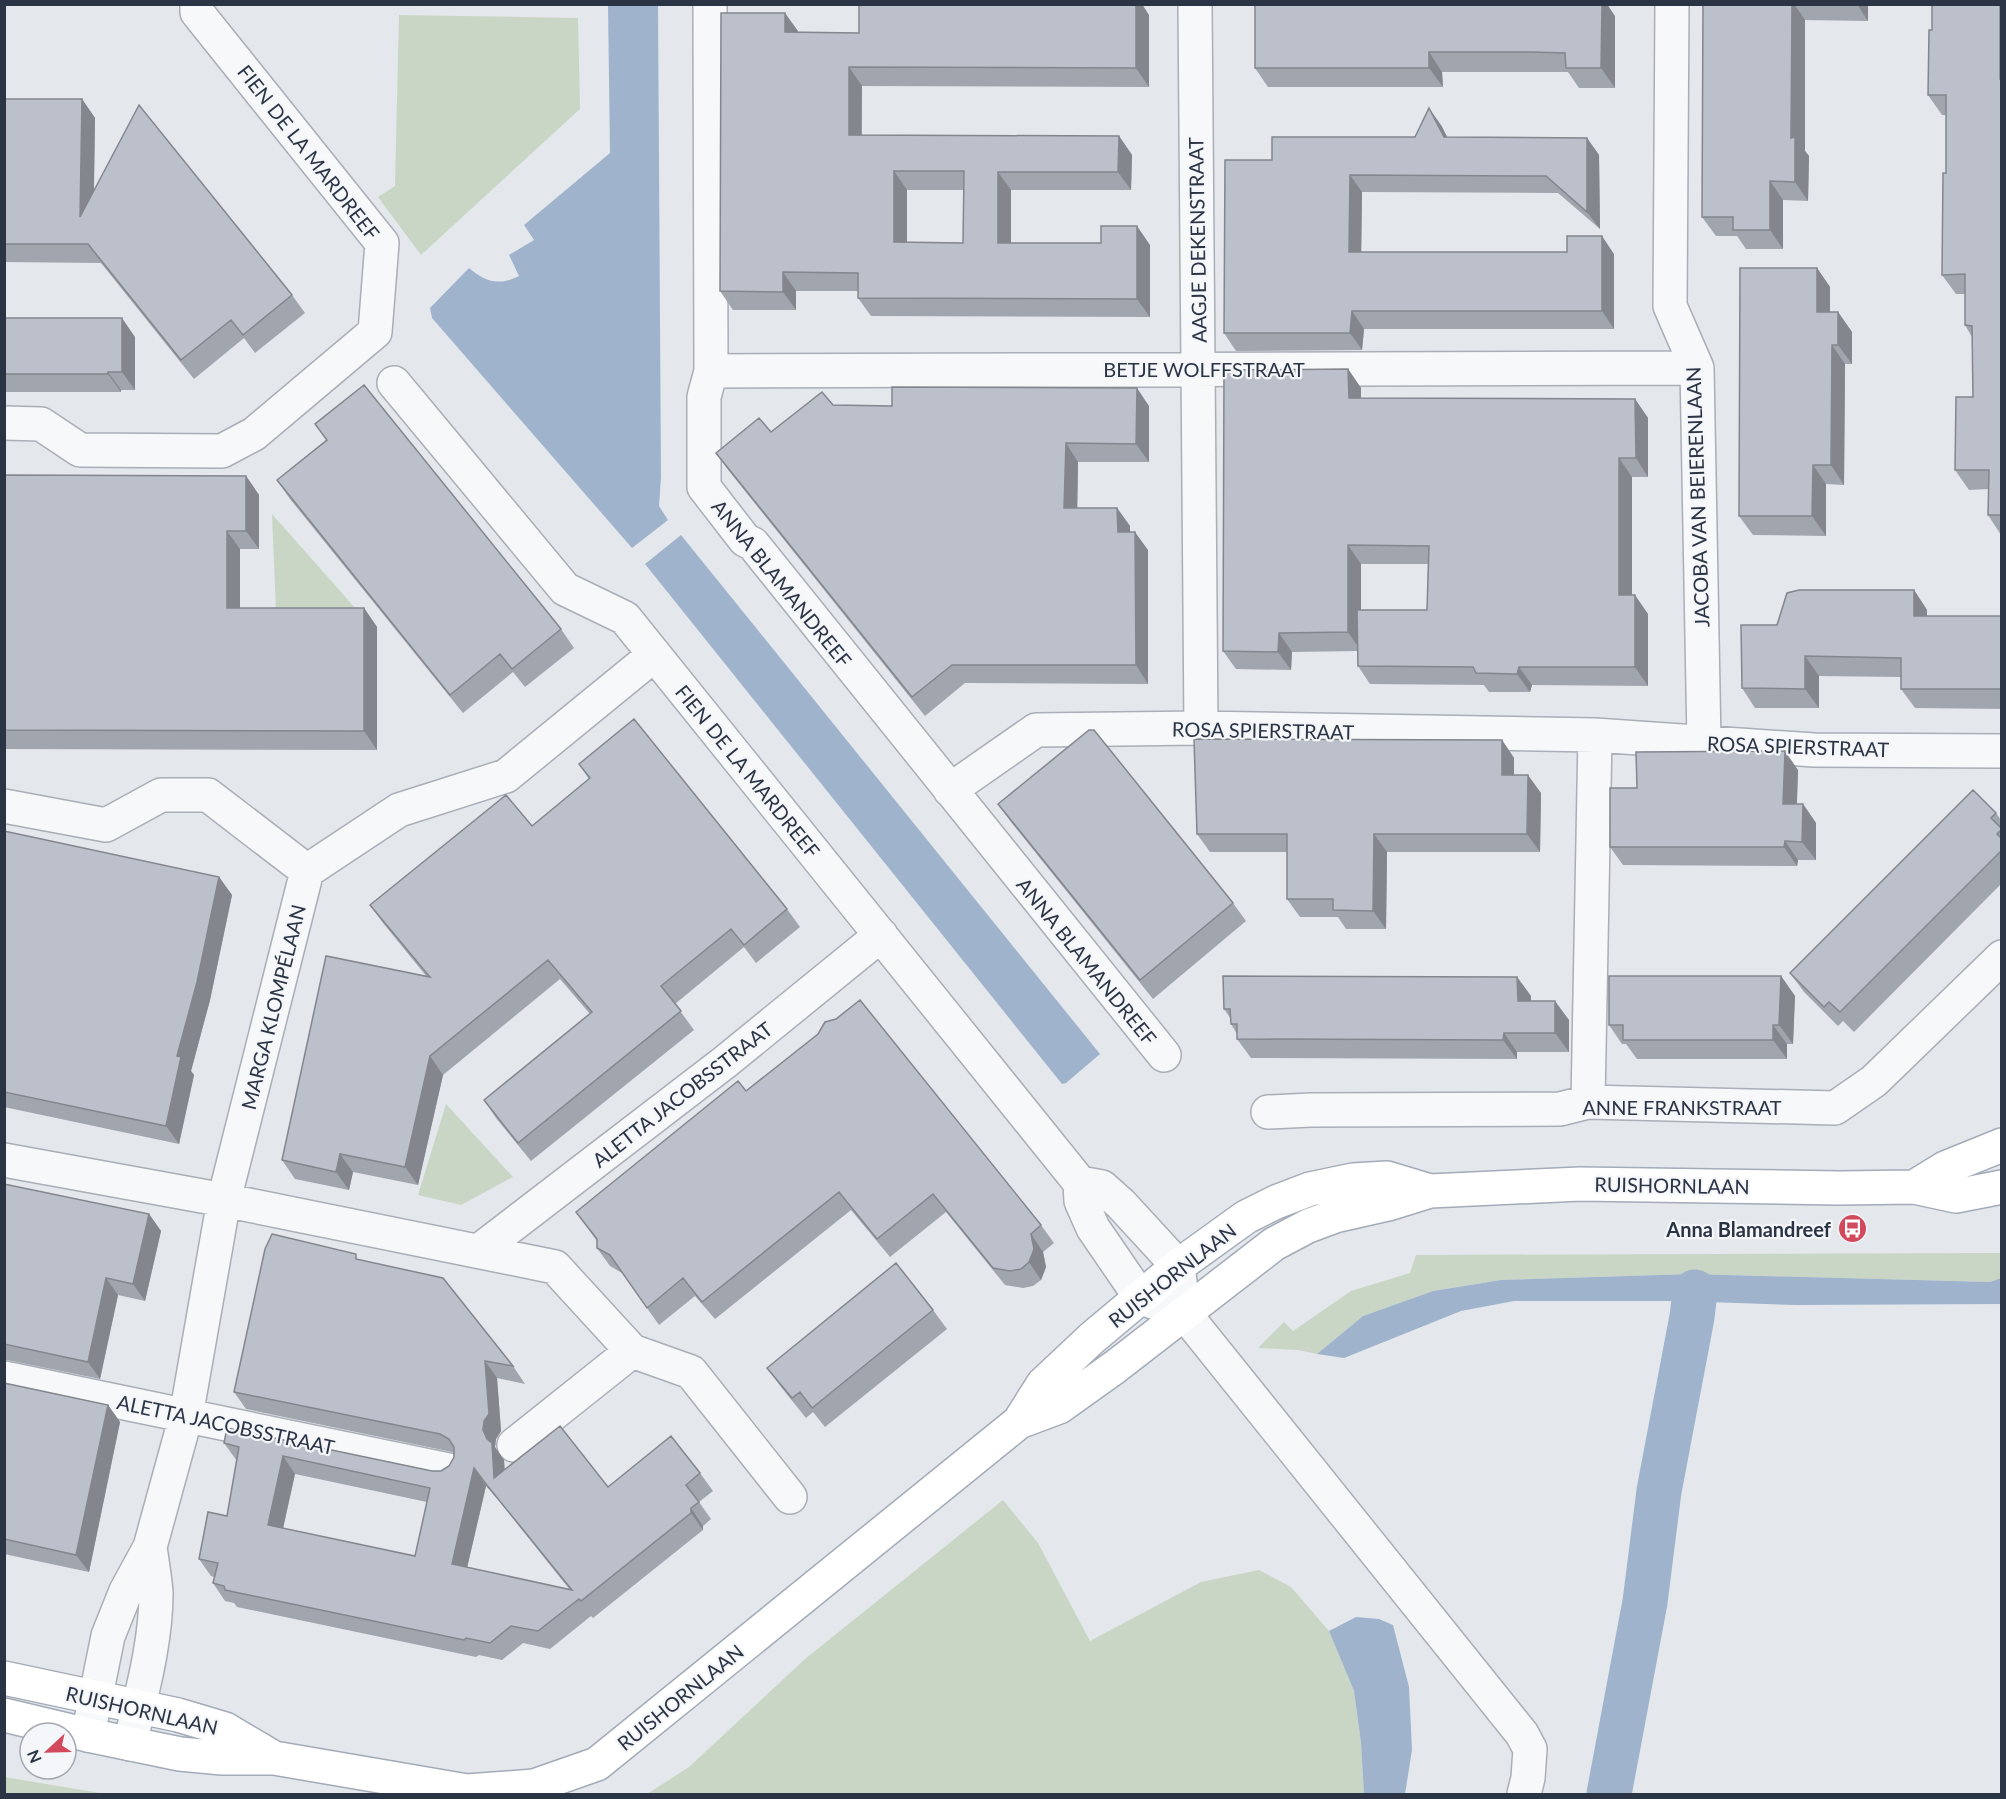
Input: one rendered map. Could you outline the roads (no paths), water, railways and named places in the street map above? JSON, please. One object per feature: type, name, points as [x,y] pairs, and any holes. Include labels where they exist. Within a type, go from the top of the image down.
[{"type":"main road","name":"RUISHORNLAAN","points":[[1914,1186],[1945,1168],[2001,1145]]},
{"type":"main road","name":"RUISHORNLAAN","points":[[1019,1422],[1043,1383],[1092,1338],[1178,1266],[1246,1217],[1310,1189],[1353,1180],[1387,1178],[1430,1191]]},
{"type":"main road","name":"RUISHORNLAAN","points":[[4,1715],[180,1754],[222,1758],[274,1758],[467,1791],[534,1786],[597,1764],[1019,1422],[1059,1407],[1115,1367],[1274,1244],[1308,1226],[1335,1216],[1388,1204],[1430,1191],[1580,1184],[1839,1188],[1914,1186],[1956,1196],[2001,1187]]},
{"type":"main road","name":"RUISHORNLAAN","points":[[4,1678],[138,1707],[225,1729],[274,1758]]},
{"type":"street","name":"FIEN DE LA MARDREEF","points":[[4,423],[41,424],[80,450],[222,451],[254,434],[375,332],[382,243],[197,12],[197,4]]},
{"type":"street","name":"ANNA BLAMANDREEF","points":[[710,4],[711,371],[704,397],[704,487],[746,540],[753,544],[1164,1055]]},
{"type":"street","name":"AAGJE DEKENSTRAAT","points":[[1195,4],[1201,728]]},
{"type":"street","name":"JACOBA VAN BEIERENLAAN","points":[[1672,4],[1670,306],[1697,368],[1704,743]]},
{"type":"street","name":"BETJE WOLFFSTRAAT","points":[[711,371],[1697,368]]},
{"type":"street","name":"FIEN DE LA MARDREEF","points":[[394,383],[565,589],[625,618],[1080,1183],[1081,1202],[1093,1228],[1141,1298]]},
{"type":"street","points":[[4,806],[106,825],[161,795],[208,795],[307,871],[399,810],[506,776],[654,655]]},
{"type":"street","name":"ROSA SPIERSTRAAT","points":[[950,790],[1036,730],[1201,728],[1595,735],[1814,750],[2001,751]]},
{"type":"street","points":[[1588,1102],[1595,735]]},
{"type":"street","name":"MARGA KLOMPÉLAAN","points":[[88,1735],[108,1636],[126,1591],[150,1547],[186,1416],[224,1200],[307,871]]},
{"type":"street","name":"ALETTA JACOBSSTRAAT","points":[[480,1250],[716,1069],[881,935]]},
{"type":"street","name":"ANNE FRANKSTRAAT","points":[[1268,1112],[1560,1109],[1588,1102],[1835,1108],[1874,1081],[2001,957]]},
{"type":"street","points":[[4,1160],[224,1200],[555,1266],[632,1351],[691,1372],[790,1497]]},
{"type":"street","points":[[1080,1183],[1102,1187],[1121,1204],[1178,1266],[1184,1313],[1522,1734],[1530,1749],[1528,1779],[1524,1794]]},
{"type":"street","points":[[1141,1298],[1184,1313]]},
{"type":"street","points":[[514,1446],[632,1351]]},
{"type":"street","name":"ALETTA JACOBSSTRAAT","points":[[4,1378],[448,1470]]},
{"type":"street","name":"MARGA KLOMPÉLAAN","points":[[130,1744],[151,1646],[154,1620],[156,1592],[150,1547]]},
{"type":"water","points":[[608,5],[658,5],[661,477],[659,506],[668,520],[632,548],[432,318],[430,308],[469,268],[481,277],[499,282],[519,276],[509,255],[534,240],[524,225],[610,153]]},
{"type":"water","points":[[681,535],[1100,1054],[1066,1083],[1062,1084],[645,564]]},
{"type":"water","points":[[1691,1274],[1990,1282],[2001,1278],[2001,1304],[1796,1305],[1679,1301],[1514,1301],[1461,1311],[1344,1358],[1317,1354],[1363,1316],[1433,1291],[1501,1280]]},
{"type":"water","points":[[1356,1617],[1379,1619],[1393,1625],[1409,1687],[1412,1750],[1405,1794],[1364,1794],[1361,1743],[1354,1691],[1329,1631]]},
{"type":"waterway","points":[[1609,1794],[1645,1602],[1659,1491],[1695,1292]]},
{"type":"place","name":"Anna Blamandreef","points":[[1852,1229]]}]
